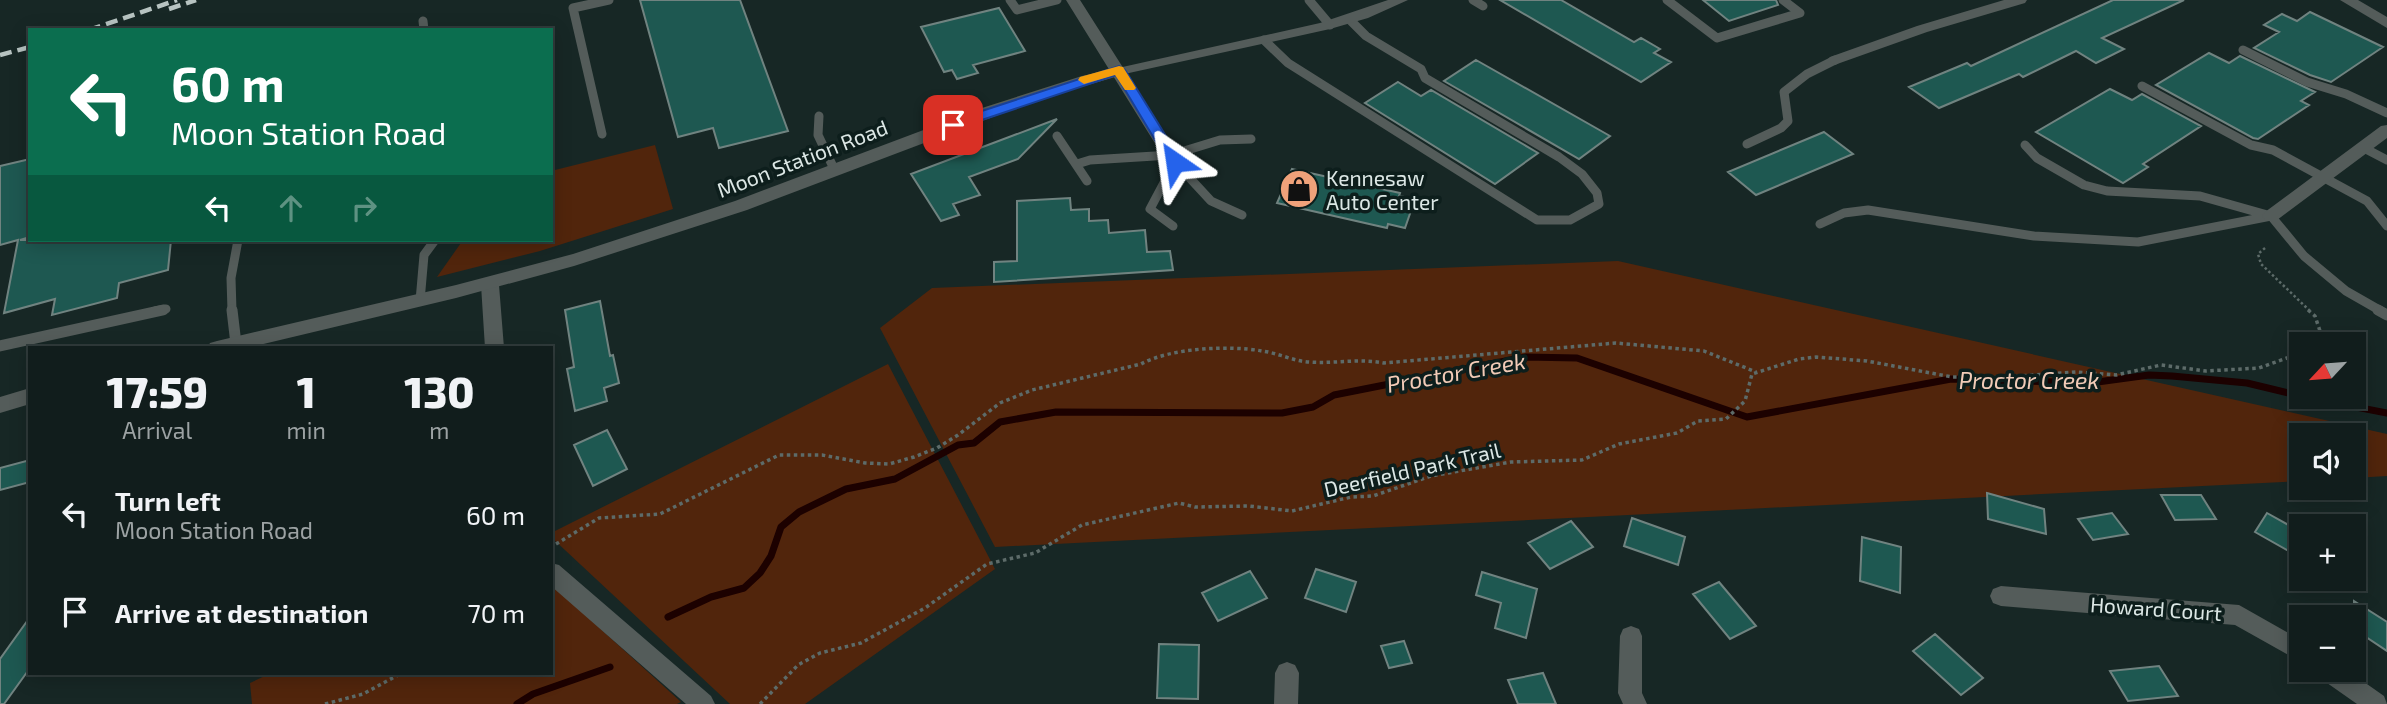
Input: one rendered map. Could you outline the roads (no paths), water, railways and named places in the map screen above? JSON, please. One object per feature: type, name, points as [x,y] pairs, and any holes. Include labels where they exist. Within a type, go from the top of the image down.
[{"type":"street","points":[[1073,0],[1173,159]]},
{"type":"street","name":"Moon Station Road","points":[[226,346],[490,285],[689,224],[992,111],[1119,70],[1330,24],[1401,0]]},
{"type":"street","points":[[1835,61],[1923,29],[2020,0]]},
{"type":"street","points":[[2347,0],[2387,23]]},
{"type":"street","points":[[2271,216],[2387,130]]},
{"type":"street","points":[[490,285],[495,346]]},
{"type":"street","points":[[0,405],[28,397]]},
{"type":"street","points":[[553,574],[703,704]]},
{"type":"street","name":"Howard Court","points":[[2001,596],[2239,615],[2289,645]]},
{"type":"street","points":[[1631,636],[1630,693],[1635,704]]},
{"type":"street","points":[[1286,704],[1287,673]]},
{"type":"street","points":[[2345,682],[2376,704]]},
{"type":"lane","points":[[603,134],[572,4],[609,0]]},
{"type":"lane","points":[[1010,0],[1017,10],[1057,0]]},
{"type":"lane","points":[[1309,0],[1330,24]]},
{"type":"lane","points":[[1473,0],[1483,6]]},
{"type":"lane","points":[[1667,0],[1717,38],[1800,13],[1783,0]]},
{"type":"lane","points":[[1264,40],[1288,63],[1537,220],[1571,221],[1599,204],[1597,193],[1574,168],[1425,78],[1421,69],[1366,36],[1349,19]]},
{"type":"lane","points":[[2243,50],[2307,82],[2346,94],[2387,113]]},
{"type":"lane","points":[[1747,144],[1781,128],[1788,121],[1784,92],[1807,74],[1835,61]]},
{"type":"lane","points":[[2142,86],[2251,145],[2273,150],[2367,201],[2387,226]]},
{"type":"lane","points":[[819,116],[818,135],[835,171]]},
{"type":"lane","points":[[1057,136],[1087,181]]},
{"type":"lane","points":[[1077,164],[1090,160],[1173,159],[1220,140],[1251,139]]},
{"type":"lane","points":[[2025,145],[2053,169],[2084,185],[2107,191],[2200,196],[2271,216],[2304,256],[2346,291],[2387,315]]},
{"type":"lane","points":[[2364,148],[2387,160]]},
{"type":"lane","points":[[1173,159],[1196,188],[1218,208],[1242,215]]},
{"type":"lane","points":[[1173,159],[1150,209],[1173,226]]},
{"type":"lane","points":[[1820,224],[1844,213],[1868,210],[2034,236],[2138,242],[2271,216]]},
{"type":"lane","points":[[236,344],[231,312],[233,274],[239,242]]},
{"type":"lane","points":[[420,301],[424,255],[434,242]]},
{"type":"lane","points":[[0,346],[166,309]]},
{"type":"waterway","name":"Proctor Creek","points":[[668,617],[711,597],[744,588],[760,573],[771,556],[781,527],[799,512],[846,489],[895,479],[958,445],[974,443],[1000,422],[1056,412],[1282,413],[1313,407],[1334,395],[1526,357],[1577,358],[1747,417],[1951,379],[2090,383],[2149,375],[2247,383],[2289,393]]},
{"type":"waterway","name":"Proctor Creek","points":[[2366,409],[2387,413]]},
{"type":"waterway","name":"Proctor Creek","points":[[517,704],[533,694],[610,667]]},
{"type":"railway","points":[[95,28],[177,0]]},
{"type":"railway","points":[[169,9],[196,0]]},
{"type":"railway","points":[[0,55],[28,48]]},
{"type":"place","name":"Kennesaw Auto Center","points":[[1299,189]]}]
